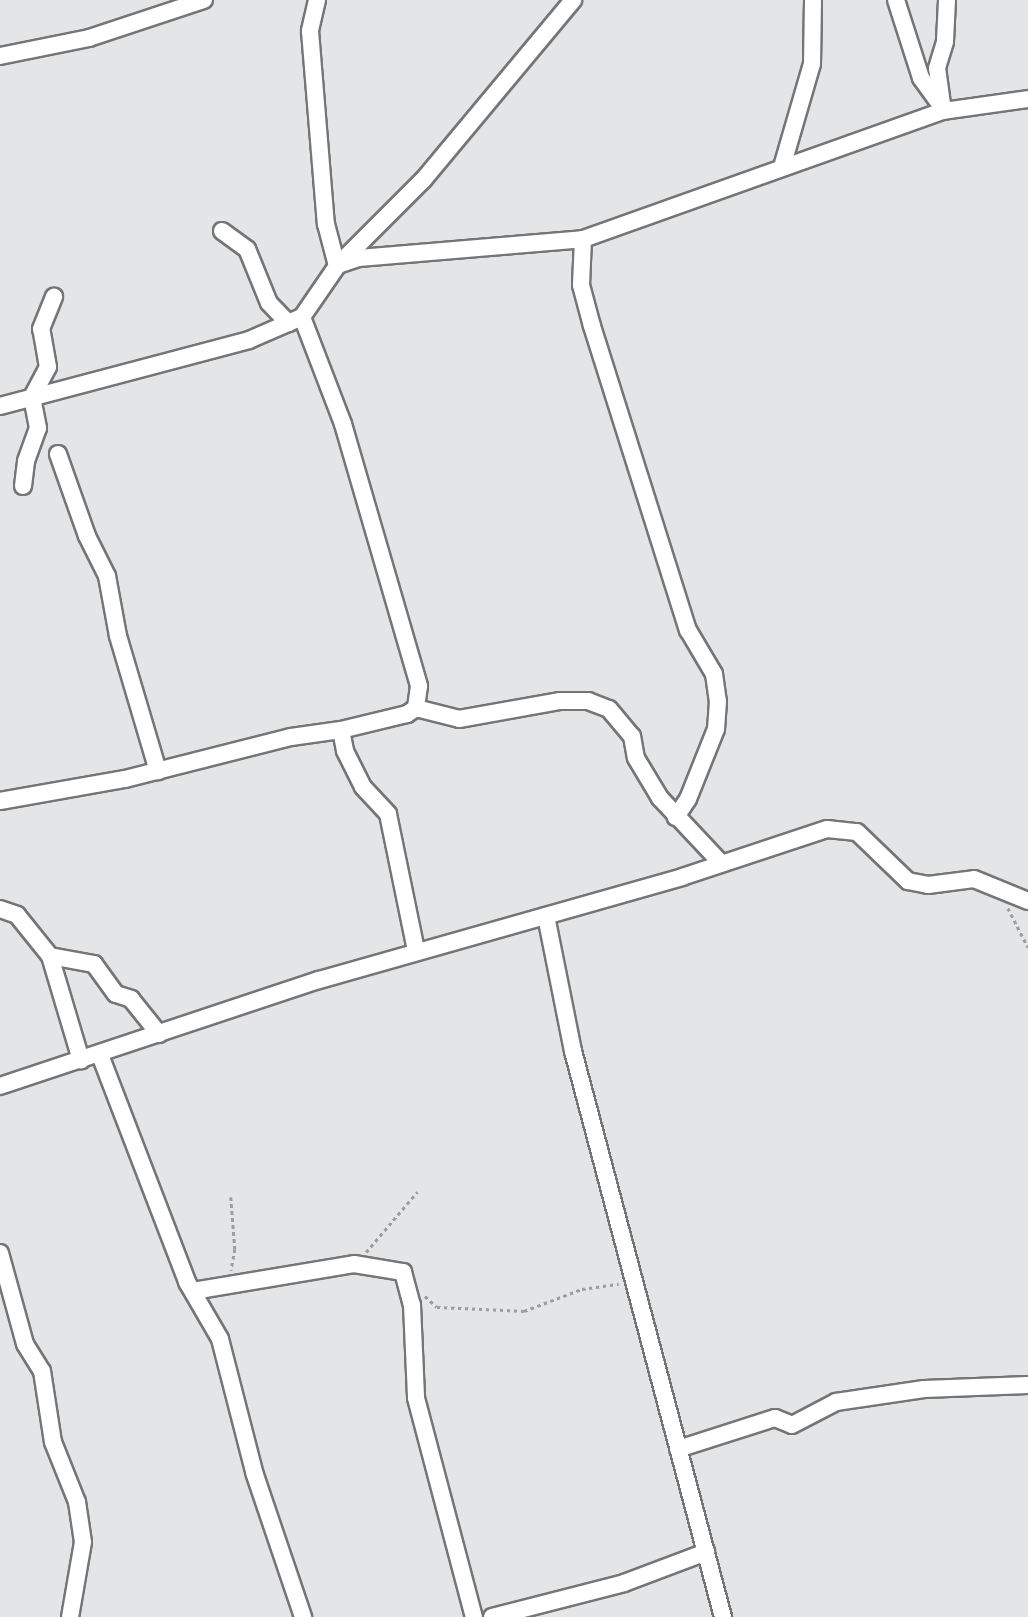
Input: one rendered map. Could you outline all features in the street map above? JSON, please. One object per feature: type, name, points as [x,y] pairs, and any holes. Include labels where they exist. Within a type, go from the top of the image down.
[{"type":"street","points":[[0,56],[89,38],[204,0]]},
{"type":"street","points":[[317,0],[310,31],[326,224],[337,266]]},
{"type":"street","points":[[0,406],[249,340],[295,320],[337,266],[424,179],[573,0]]},
{"type":"street","points":[[782,167],[812,64],[813,0]]},
{"type":"street","points":[[896,0],[920,78],[941,106]]},
{"type":"street","points":[[941,106],[937,68],[945,41],[947,0]]},
{"type":"street","points":[[337,266],[358,258],[583,239],[642,222],[941,106],[1028,99]]},
{"type":"street","points":[[222,231],[247,249],[270,303],[295,320],[342,424],[419,686],[416,708]]},
{"type":"street","points":[[583,239],[581,285],[592,326],[688,630],[706,656],[716,688],[716,729],[688,799],[676,817]]},
{"type":"street","points":[[23,486],[26,461],[38,428],[32,397],[48,368],[41,330],[54,296]]},
{"type":"street","points":[[58,454],[87,536],[107,576],[118,636],[158,771]]},
{"type":"street","points":[[0,801],[158,771],[291,737],[341,730],[416,708],[459,719],[559,701],[597,703],[622,721],[645,774],[676,817],[721,863]]},
{"type":"street","points":[[341,730],[345,751],[363,787],[388,814],[416,951]]},
{"type":"street","points":[[0,1086],[416,951],[545,916],[840,827],[857,832],[908,881],[928,885],[974,879],[1028,901]]},
{"type":"street","points":[[0,909],[17,915],[50,956],[81,1060]]},
{"type":"street","points":[[545,916],[573,1051],[723,1617]]},
{"type":"street","points":[[50,956],[94,964],[116,994],[131,999],[159,1034]]},
{"type":"street","points":[[102,1060],[193,1292],[228,1361],[254,1475],[303,1617]]},
{"type":"street","points":[[0,1253],[25,1344],[42,1371],[53,1442],[77,1502],[83,1542],[70,1617]]},
{"type":"street","points":[[193,1292],[354,1264],[402,1272],[412,1305],[416,1398],[474,1617]]},
{"type":"street","points":[[678,1449],[775,1418],[793,1424],[836,1402],[924,1389],[1028,1385]]},
{"type":"street","points":[[492,1617],[624,1583],[706,1552]]},
{"type":"path","points":[[1000,889],[1028,947]]},
{"type":"path","points":[[354,1264],[417,1192]]},
{"type":"path","points":[[229,1285],[235,1249],[231,1197]]},
{"type":"path","points":[[419,1290],[437,1307],[524,1311],[582,1289],[636,1283]]}]
